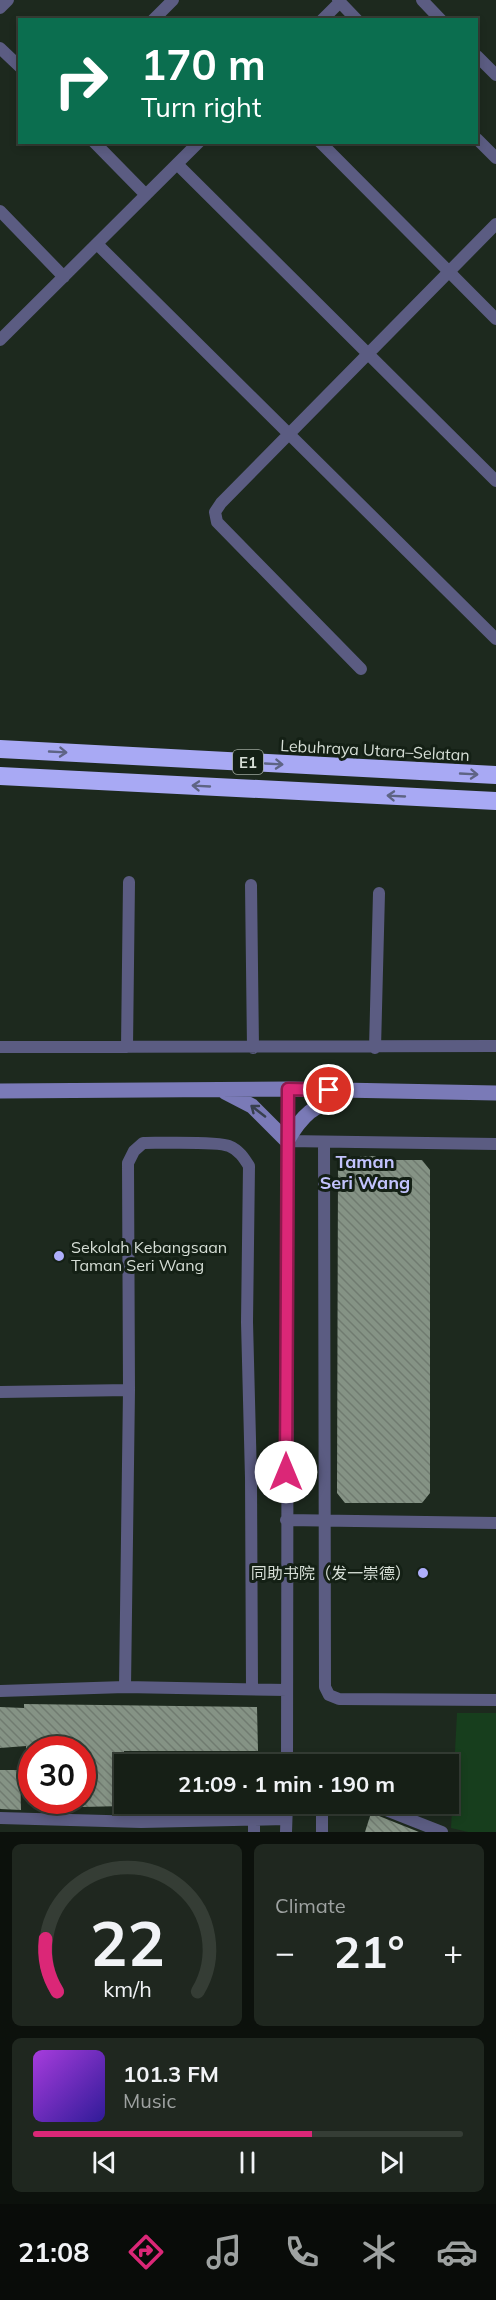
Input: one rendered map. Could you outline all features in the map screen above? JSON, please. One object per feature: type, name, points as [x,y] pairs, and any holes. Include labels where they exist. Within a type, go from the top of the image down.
[{"type":"highway","name":"Lebuhraya Utara–Selatan","points":[[0,749],[496,776]]},
{"type":"highway","name":"E1","points":[[0,776],[496,801]]},
{"type":"main road","points":[[0,1091],[288,1089],[496,1093]]},
{"type":"main road","points":[[222,1091],[252,1106],[287,1141],[299,1122],[314,1107],[350,1090]]},
{"type":"street","points":[[0,8],[8,0]]},
{"type":"street","points":[[155,18],[172,0]]},
{"type":"street","points":[[422,0],[439,18]]},
{"type":"street","points":[[324,18],[339,1],[355,18]]},
{"type":"street","points":[[0,48],[18,66]]},
{"type":"street","points":[[478,57],[496,75]]},
{"type":"street","points":[[478,140],[496,158]]},
{"type":"street","points":[[96,144],[146,195]]},
{"type":"street","points":[[0,340],[197,144]]},
{"type":"street","points":[[322,144],[496,319]]},
{"type":"street","points":[[177,164],[496,481]]},
{"type":"street","points":[[0,211],[64,277]]},
{"type":"street","points":[[361,669],[217,522],[215,512],[221,503],[496,225]]},
{"type":"street","points":[[97,244],[496,639]]},
{"type":"street","points":[[128,1047],[129,882]]},
{"type":"street","points":[[251,885],[253,1048]]},
{"type":"street","points":[[375,1048],[379,893]]},
{"type":"street","points":[[0,1047],[496,1046]]},
{"type":"street","points":[[287,1754],[288,1089]]},
{"type":"street","points":[[287,1141],[496,1144]]},
{"type":"street","points":[[324,1142],[325,1687],[330,1695],[339,1699],[496,1700]]},
{"type":"street","points":[[125,1687],[129,1390],[128,1163],[134,1151],[143,1143],[228,1145],[241,1154],[249,1166],[247,1322],[251,1478],[252,1689]]},
{"type":"street","points":[[0,1392],[129,1390]]},
{"type":"street","points":[[286,1520],[496,1523]]},
{"type":"street","points":[[0,1691],[125,1687],[287,1690]]},
{"type":"street","points":[[286,1814],[286,1832]]},
{"type":"street","points":[[322,1814],[322,1832]]},
{"type":"street","points":[[396,1814],[442,1832]]},
{"type":"street","points":[[0,1818],[141,1827],[286,1819]]},
{"type":"street","points":[[254,1819],[254,1832]]},
{"type":"green space","points":[[457,1713],[496,1713],[496,1832],[468,1832],[451,1828],[452,1814],[459,1814],[459,1754],[455,1754]]},
{"type":"building","points":[[345,1156],[376,1156],[376,1160],[422,1160],[430,1170],[430,1493],[422,1503],[345,1503],[337,1493],[338,1166]]},
{"type":"building","points":[[24,1704],[257,1707],[258,1751],[124,1751],[124,1754],[114,1754],[114,1806],[96,1807],[96,1736],[18,1736],[18,1747],[0,1748],[0,1707],[24,1708]]},
{"type":"building","points":[[0,1770],[18,1770],[18,1810],[0,1809]]},
{"type":"building","points":[[371,1814],[374,1814],[419,1832],[365,1832]]},
{"type":"place","name":"Sekolah Kebangsaan Taman Seri Wang","points":[[59,1256]]},
{"type":"place","name":"同助书院（发一崇德）","points":[[423,1573]]},
{"type":"district","name":"Taman Seri Wang","points":[[365,1171]]},
{"type":"route","points":[[286,1472],[288,1089],[329,1090]]}]
